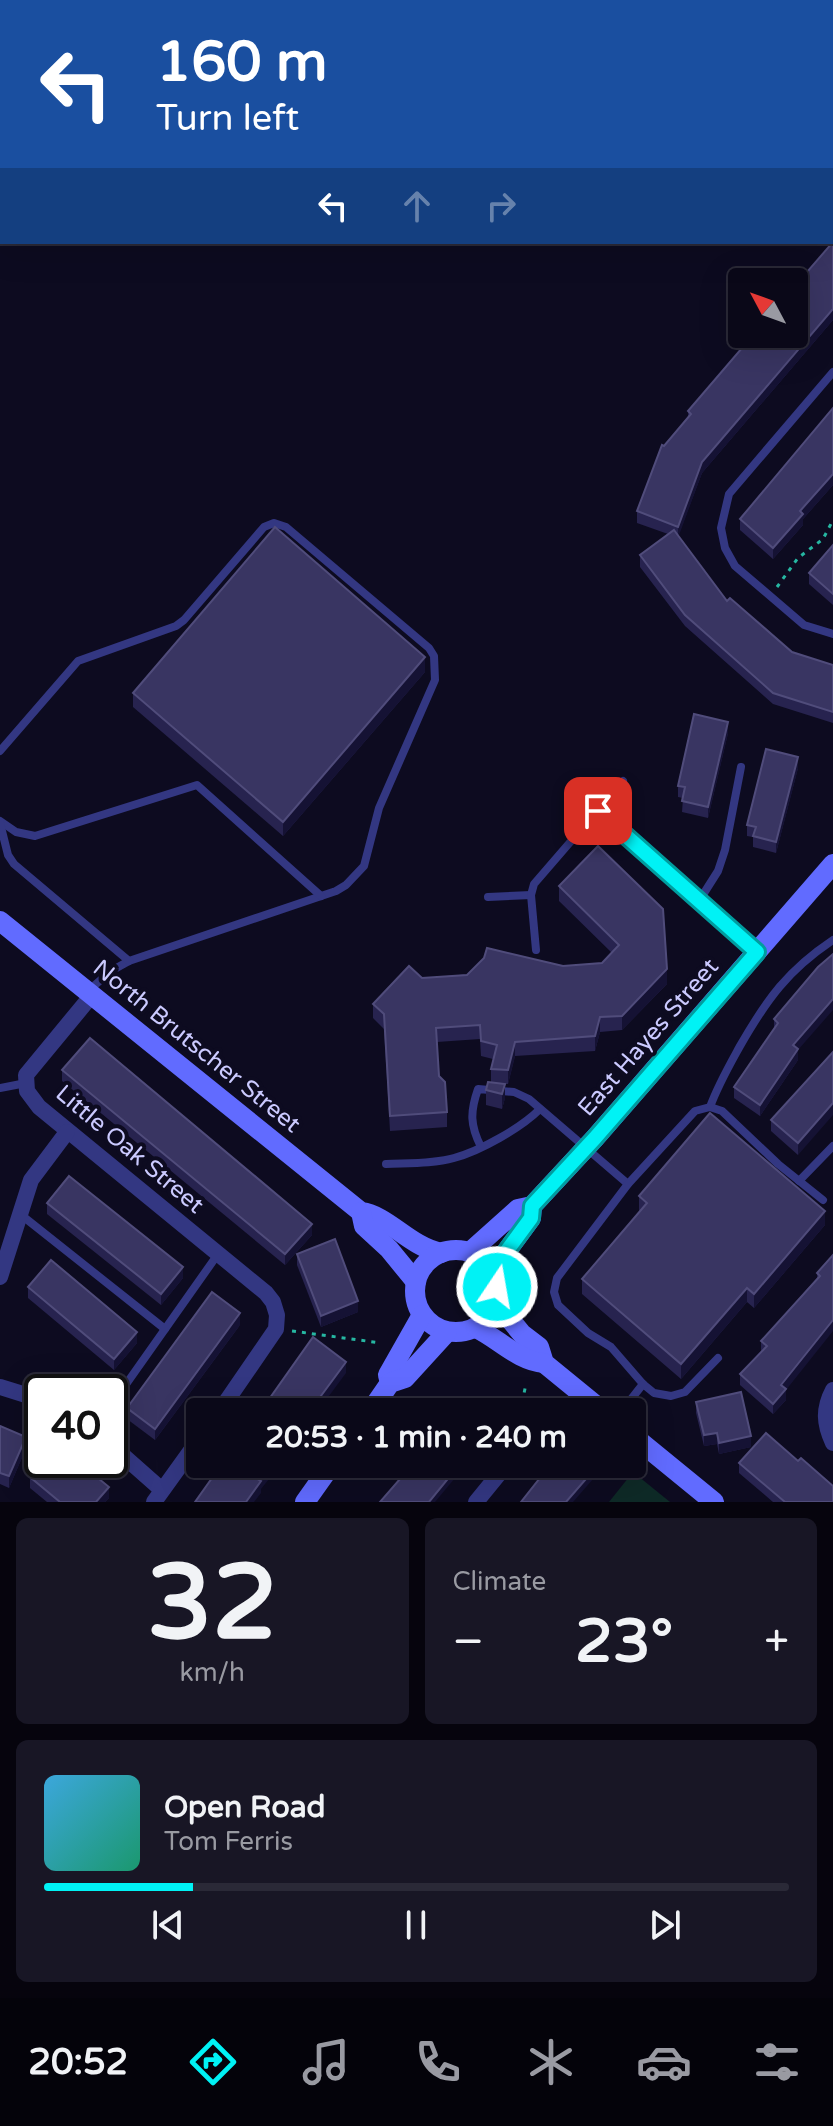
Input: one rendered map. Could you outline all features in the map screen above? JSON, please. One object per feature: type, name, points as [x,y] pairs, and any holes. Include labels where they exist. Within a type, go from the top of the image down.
[{"type":"street","name":"East Hayes Street","points":[[470,1252],[518,1209],[532,1206],[832,866]]},
{"type":"street","name":"North Brutscher Street","points":[[0,921],[361,1212],[373,1214],[424,1249],[441,1253]]},
{"type":"street","name":"Little Oak Street","points":[[90,993],[26,1075],[27,1091],[39,1107],[67,1132],[273,1302],[277,1315],[276,1329]]},
{"type":"street","points":[[0,1277],[31,1180],[67,1132]]},
{"type":"street","name":"East Hayes Street","points":[[492,1271],[531,1218],[532,1206]]},
{"type":"street","name":"North Brutscher Street","points":[[361,1212],[364,1226],[389,1249],[416,1282]]},
{"type":"street","points":[[450,1251],[470,1252],[492,1271],[497,1287],[496,1302],[476,1328],[447,1332],[432,1326],[422,1315],[416,1303],[416,1282],[429,1259],[450,1251]]},
{"type":"street","points":[[496,1302],[514,1325],[539,1347],[544,1363],[587,1398]]},
{"type":"street","points":[[390,1383],[388,1375],[422,1315]]},
{"type":"street","points":[[476,1328],[531,1362],[544,1363]]},
{"type":"street","points":[[229,1398],[276,1329]]},
{"type":"street","points":[[380,1398],[390,1383],[405,1378],[447,1332]]},
{"type":"street","points":[[0,1387],[24,1394]]},
{"type":"street","points":[[833,1390],[827,1401],[825,1425],[833,1443]]},
{"type":"street","points":[[646,1446],[714,1502]]},
{"type":"street","points":[[128,1464],[158,1496],[186,1457]]},
{"type":"street","points":[[305,1502],[322,1478]]},
{"type":"street","points":[[476,1502],[496,1478]]},
{"type":"lane","points":[[833,372],[729,494],[721,528],[725,548],[735,566],[804,625],[833,634]]},
{"type":"lane","points":[[0,751],[78,661],[176,626],[264,527],[274,523],[286,527],[429,648],[436,665],[435,680],[379,808],[364,866],[346,885],[129,961],[111,971],[90,993]]},
{"type":"lane","points":[[699,901],[722,860],[741,767]]},
{"type":"lane","points":[[536,950],[531,895],[534,884],[623,781]]},
{"type":"lane","points":[[0,822],[16,832],[35,836],[197,785],[321,896]]},
{"type":"lane","points":[[598,811],[757,952]]},
{"type":"lane","points":[[0,822],[8,855],[14,864],[129,961]]},
{"type":"lane","points":[[488,897],[531,895]]},
{"type":"lane","points":[[710,1107],[717,1086],[764,1004],[790,974],[833,940]]},
{"type":"lane","points":[[0,1088],[26,1083]]},
{"type":"lane","points":[[481,1147],[472,1129],[470,1111],[478,1089],[514,1092],[529,1099],[628,1184]]},
{"type":"lane","points":[[718,1358],[685,1392],[671,1396],[654,1393],[611,1347],[588,1333],[563,1311],[554,1292],[557,1278],[628,1184],[695,1111],[710,1107],[722,1111],[823,1200]]},
{"type":"lane","points":[[386,1164],[452,1159],[481,1147],[531,1118],[540,1109]]},
{"type":"lane","points":[[799,1181],[833,1146]]},
{"type":"lane","points":[[20,1214],[165,1329]]},
{"type":"lane","points":[[128,1381],[218,1254]]},
{"type":"lane","points":[[632,1398],[643,1384]]},
{"type":"path","points":[[770,596],[798,558],[823,539],[833,520]]},
{"type":"path","points":[[276,1329],[381,1343]]},
{"type":"path","points":[[523,1398],[526,1384]]},
{"type":"green space","points":[[628,1478],[640,1478],[670,1502],[609,1502]]},
{"type":"building","points":[[831,244],[833,244],[833,309],[808,338],[808,271]]},
{"type":"building","points":[[742,348],[800,348],[702,462],[678,527],[637,511],[662,445],[691,414],[688,411]]},
{"type":"building","points":[[833,408],[833,474],[773,548],[740,519]]},
{"type":"building","points":[[275,527],[425,657],[283,822],[133,693]]},
{"type":"building","points":[[674,530],[727,601],[730,598],[792,652],[833,665],[833,712],[773,693],[685,615],[640,555]]},
{"type":"building","points":[[833,545],[833,594],[809,573]]},
{"type":"building","points":[[694,714],[728,722],[708,807],[682,801],[685,787],[678,786]]},
{"type":"building","points":[[766,749],[798,757],[776,842],[753,836],[756,827],[747,825]]},
{"type":"building","points":[[598,846],[663,909],[667,969],[622,1016],[600,1017],[595,1036],[515,1042],[508,1070],[491,1069],[497,1045],[481,1041],[480,1025],[436,1028],[439,1076],[445,1082],[447,1112],[390,1116],[384,1014],[373,1004],[409,966],[422,978],[467,975],[484,958],[487,948],[563,966],[602,963],[619,945],[559,886]]},
{"type":"building","points":[[833,954],[833,999],[793,1045],[798,1049],[760,1105],[734,1087],[778,1023],[774,1019]]},
{"type":"building","points":[[90,1038],[312,1224],[285,1254],[62,1070]]},
{"type":"building","points":[[833,1052],[833,1103],[798,1143],[771,1120]]},
{"type":"building","points":[[488,1082],[505,1084],[502,1094],[486,1090]]},
{"type":"building","points":[[710,1113],[825,1211],[754,1294],[747,1288],[681,1364],[582,1279],[647,1203],[639,1196]]},
{"type":"building","points":[[69,1176],[183,1267],[161,1294],[47,1203]]},
{"type":"building","points":[[335,1239],[358,1301],[321,1316],[297,1254]]},
{"type":"building","points":[[833,1255],[833,1320],[781,1385],[786,1389],[773,1404],[740,1374],[767,1346],[761,1341],[820,1276],[817,1273]]},
{"type":"building","points":[[51,1260],[137,1332],[114,1359],[28,1287]]},
{"type":"building","points":[[212,1292],[240,1313],[155,1429],[128,1407]]},
{"type":"building","points":[[313,1337],[346,1362],[319,1398],[270,1398]]},
{"type":"building","points":[[741,1392],[751,1436],[719,1443],[717,1433],[704,1435],[696,1402]]},
{"type":"building","points":[[0,1426],[24,1436],[24,1442],[9,1476],[0,1473]]},
{"type":"building","points":[[766,1433],[833,1486],[833,1502],[785,1502],[739,1463]]},
{"type":"building","points":[[31,1478],[98,1478],[109,1487],[96,1502],[60,1502]]},
{"type":"building","points":[[212,1478],[261,1478],[246,1502],[195,1502]]},
{"type":"building","points":[[401,1478],[449,1478],[429,1502],[380,1502]]},
{"type":"building","points":[[540,1478],[587,1478],[566,1502],[521,1502]]},
{"type":"route","points":[[497,1287],[492,1271],[531,1218],[532,1206],[757,952],[598,811]]}]
